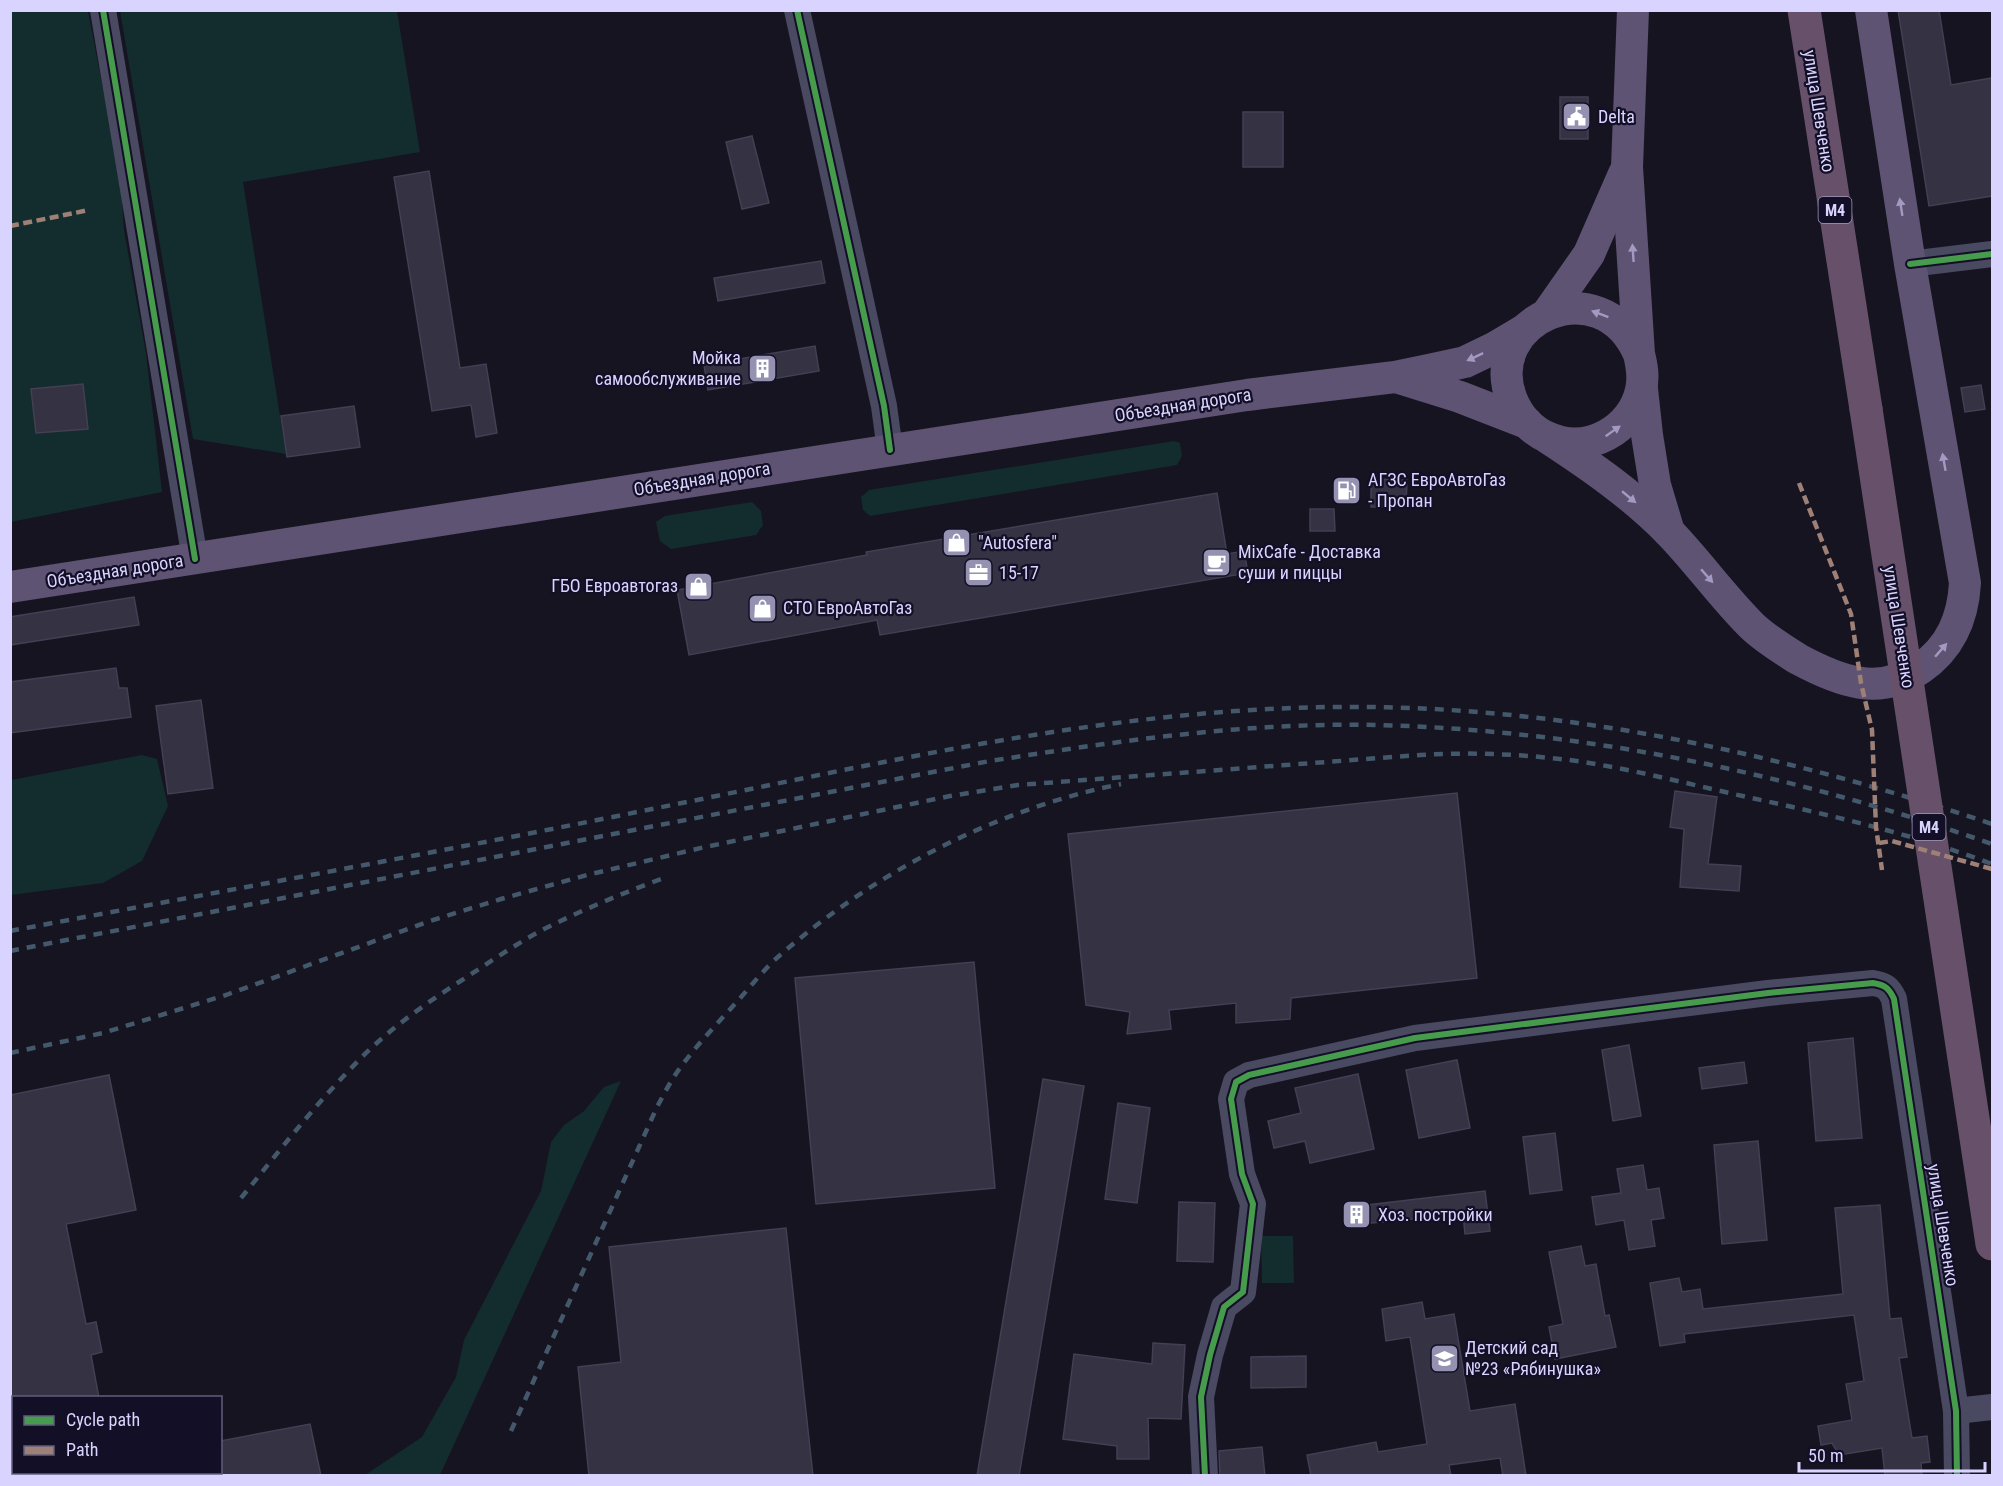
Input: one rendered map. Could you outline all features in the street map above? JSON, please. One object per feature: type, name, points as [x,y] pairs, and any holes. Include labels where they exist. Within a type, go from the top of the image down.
[{"type":"highway","name":"улица Шевченко","points":[[1804,10],[1992,1244]]},
{"type":"main road","points":[[1633,10],[1627,167],[1639,354],[1643,370],[1642,388],[1655,485],[1669,532]]},
{"type":"main road","points":[[1627,167],[1589,254],[1536,322],[1514,346],[1507,376],[1510,397],[1520,416],[1538,431],[1593,467],[1669,532],[1752,626],[1784,651],[1820,671],[1840,679],[1861,683],[1882,683],[1914,672],[1939,654],[1947,643],[1959,621],[1964,602],[1965,583],[1910,264],[1871,10]]},
{"type":"main road","points":[[1536,322],[1557,311],[1580,308],[1602,314],[1612,319],[1628,334],[1639,354]]},
{"type":"main road","name":"Объездная дорога","points":[[10,587],[1247,394],[1395,377],[1465,362],[1494,348],[1536,322]]},
{"type":"main road","points":[[1395,377],[1460,398],[1538,431],[1575,443],[1601,438],[1624,423],[1632,413],[1642,388]]},
{"type":"street","points":[[103,10],[195,559]]},
{"type":"street","points":[[797,10],[884,406],[890,450]]},
{"type":"street","points":[[1910,264],[1992,254]]},
{"type":"street","name":"улица Шевченко","points":[[1205,1476],[1201,1397],[1224,1307],[1244,1292],[1253,1204],[1242,1174],[1231,1099],[1236,1082],[1249,1075],[1415,1038],[1768,993],[1873,983],[1882,984],[1890,990],[1894,999],[1956,1411],[1957,1476]]},
{"type":"street","points":[[1956,1411],[1992,1407]]},
{"type":"green space","points":[[11,11],[88,11],[120,176],[124,230],[146,353],[162,492],[11,522]]},
{"type":"green space","points":[[120,11],[397,11],[420,152],[243,182],[286,454],[193,439]]},
{"type":"green space","points":[[1174,441],[1180,443],[1182,456],[1177,465],[870,516],[863,510],[861,497],[869,490]]},
{"type":"green space","points":[[752,502],[761,511],[763,525],[756,535],[671,549],[660,541],[656,522],[665,516]]},
{"type":"green space","points":[[142,755],[157,759],[168,806],[142,861],[103,883],[11,895],[11,780]]},
{"type":"green space","points":[[621,1081],[440,1475],[365,1475],[422,1437],[456,1377],[464,1340],[541,1191],[551,1142],[564,1125],[584,1111],[604,1087]]},
{"type":"green space","points":[[1261,1236],[1293,1236],[1294,1283],[1262,1283]]},
{"type":"building","points":[[1898,10],[1939,10],[1951,85],[1992,78],[1992,196],[1929,206]]},
{"type":"building","points":[[1560,97],[1588,97],[1588,139],[1560,139]]},
{"type":"building","points":[[1243,112],[1283,112],[1283,167],[1243,167]]},
{"type":"building","points":[[752,136],[769,203],[742,209],[726,142]]},
{"type":"building","points":[[429,171],[460,368],[486,364],[497,433],[476,437],[471,405],[432,411],[394,177]]},
{"type":"building","points":[[821,261],[825,283],[718,301],[714,278]]},
{"type":"building","name":"Мойка самообслуживание","points":[[815,346],[819,371],[708,390],[704,365]]},
{"type":"building","points":[[83,384],[88,429],[36,433],[31,389]]},
{"type":"building","points":[[1981,385],[1985,409],[1965,412],[1961,388]]},
{"type":"building","points":[[354,406],[360,447],[287,457],[281,416]]},
{"type":"building","points":[[1371,479],[1407,480],[1406,507],[1371,507]]},
{"type":"building","points":[[1217,493],[1227,554],[1244,551],[1248,573],[880,635],[877,620],[689,655],[677,590],[867,555],[866,552]]},
{"type":"building","points":[[1310,509],[1334,509],[1335,531],[1310,531]]},
{"type":"building","points":[[134,597],[139,625],[10,645],[10,617]]},
{"type":"building","points":[[116,668],[119,688],[127,688],[131,717],[10,733],[10,682]]},
{"type":"building","points":[[201,700],[213,788],[168,794],[156,706]]},
{"type":"building","points":[[1675,791],[1717,797],[1708,864],[1741,866],[1739,891],[1680,887],[1684,829],[1670,827]]},
{"type":"building","points":[[1457,793],[1477,978],[1291,998],[1290,1019],[1236,1023],[1236,1003],[1169,1010],[1171,1029],[1127,1034],[1130,1012],[1086,1005],[1068,834]]},
{"type":"building","points":[[974,962],[995,1188],[816,1204],[795,978]]},
{"type":"building","points":[[1853,1038],[1862,1138],[1816,1141],[1808,1043]]},
{"type":"building","points":[[1629,1045],[1641,1116],[1613,1121],[1602,1050]]},
{"type":"building","points":[[1457,1060],[1470,1128],[1419,1138],[1406,1070]]},
{"type":"building","points":[[1744,1062],[1747,1083],[1702,1089],[1699,1068]]},
{"type":"building","points":[[1358,1074],[1374,1149],[1310,1163],[1305,1141],[1274,1148],[1268,1121],[1301,1113],[1295,1088]]},
{"type":"building","points":[[109,1075],[136,1210],[66,1224],[86,1324],[96,1322],[102,1352],[91,1355],[99,1396],[12,1396],[10,1398],[10,1095]]},
{"type":"building","points":[[1043,1079],[1084,1086],[1019,1476],[977,1476]]},
{"type":"building","points":[[1118,1103],[1150,1108],[1137,1203],[1105,1199]]},
{"type":"building","points":[[1555,1133],[1562,1190],[1530,1194],[1523,1137]]},
{"type":"building","points":[[1758,1141],[1767,1240],[1722,1244],[1714,1145]]},
{"type":"building","points":[[1643,1165],[1647,1190],[1659,1188],[1664,1218],[1651,1220],[1655,1246],[1629,1250],[1624,1220],[1596,1225],[1592,1197],[1621,1193],[1617,1169]]},
{"type":"building","points":[[1485,1191],[1490,1231],[1465,1234],[1463,1214],[1352,1225],[1350,1207]]},
{"type":"building","points":[[1179,1202],[1215,1203],[1213,1262],[1177,1261]]},
{"type":"building","points":[[1880,1205],[1890,1319],[1901,1318],[1907,1357],[1899,1358],[1912,1438],[1927,1436],[1930,1462],[1921,1463],[1922,1476],[1885,1476],[1882,1448],[1839,1455],[1832,1443],[1821,1445],[1818,1426],[1852,1420],[1846,1384],[1864,1381],[1854,1315],[1684,1334],[1685,1342],[1660,1346],[1650,1283],[1679,1278],[1682,1292],[1700,1289],[1703,1309],[1843,1294],[1835,1208]]},
{"type":"building","points":[[786,1228],[813,1476],[589,1476],[578,1367],[621,1362],[609,1247]]},
{"type":"building","points":[[1581,1246],[1585,1266],[1596,1264],[1605,1316],[1609,1315],[1616,1347],[1555,1359],[1549,1327],[1563,1324],[1549,1252]]},
{"type":"building","points":[[1422,1302],[1425,1319],[1454,1314],[1470,1411],[1515,1404],[1526,1476],[1503,1476],[1500,1458],[1449,1465],[1451,1476],[1311,1476],[1307,1455],[1376,1442],[1378,1452],[1427,1444],[1410,1337],[1386,1341],[1382,1309]]},
{"type":"building","points":[[1153,1343],[1185,1345],[1181,1419],[1148,1418],[1149,1459],[1117,1459],[1117,1446],[1063,1439],[1074,1354],[1152,1364]]},
{"type":"building","points":[[1306,1356],[1306,1387],[1251,1388],[1251,1357]]},
{"type":"building","points":[[310,1424],[321,1476],[220,1476],[222,1474],[222,1441]]},
{"type":"building","points":[[1262,1447],[1265,1476],[1220,1476],[1219,1451]]},
{"type":"railway","points":[[10,931],[1005,740],[1185,715],[1276,709],[1368,707],[1447,710],[1606,727],[1763,758],[1840,778],[1992,824]]},
{"type":"railway","points":[[10,951],[990,761],[1183,734],[1280,727],[1377,725],[1455,729],[1534,736],[1611,747],[1689,760],[1766,777],[1918,819],[1992,844]]},
{"type":"railway","points":[[10,1053],[103,1033],[226,995],[430,921],[587,875],[705,847],[950,796],[1018,785],[1420,755],[1532,756],[1614,767],[1809,811],[1902,834],[1992,864]]},
{"type":"railway","points":[[511,1431],[665,1092],[692,1052],[767,968],[816,926],[855,897],[939,848],[983,827],[1028,810],[1074,795],[1121,784]]},
{"type":"railway","points":[[241,1198],[330,1091],[373,1046],[409,1017],[490,962],[544,929],[661,879]]},
{"type":"marked path","points":[[10,226],[89,210]]},
{"type":"marked path","points":[[1799,483],[1851,614],[1861,683],[1872,730],[1876,827],[1882,870]]},
{"type":"marked path","points":[[1879,843],[1892,841],[1992,869]]},
{"type":"cycle path","points":[[103,10],[195,559]]},
{"type":"cycle path","points":[[797,10],[884,406],[890,450]]},
{"type":"cycle path","points":[[1910,264],[1992,254]]},
{"type":"cycle path","points":[[1205,1476],[1201,1397],[1224,1307],[1243,1292],[1253,1204],[1242,1174],[1231,1099],[1236,1082],[1249,1075],[1415,1038],[1768,993],[1873,983],[1886,988],[1894,999],[1956,1411],[1957,1476]]},
{"type":"place","name":"Delta","points":[[1577,117]]},
{"type":"place","name":"Мойка самообслуживание","points":[[762,368]]},
{"type":"place","name":"АГЗС ЕвроАвтоГаз - Пропан","points":[[1347,490]]},
{"type":"place","name":"\"Autosfera\"","points":[[957,543]]},
{"type":"place","name":"MixCafe - Доставка суши и пиццы","points":[[1217,562]]},
{"type":"place","name":"15-17","points":[[978,573]]},
{"type":"place","name":"ГБО Евроавтогаз","points":[[699,586]]},
{"type":"place","name":"СТО ЕвроАвтоГаз","points":[[762,608]]},
{"type":"place","name":"Хоз. постройки","points":[[1357,1215]]},
{"type":"place","name":"Детский сад №23 «Рябинушка»","points":[[1444,1358]]}]
